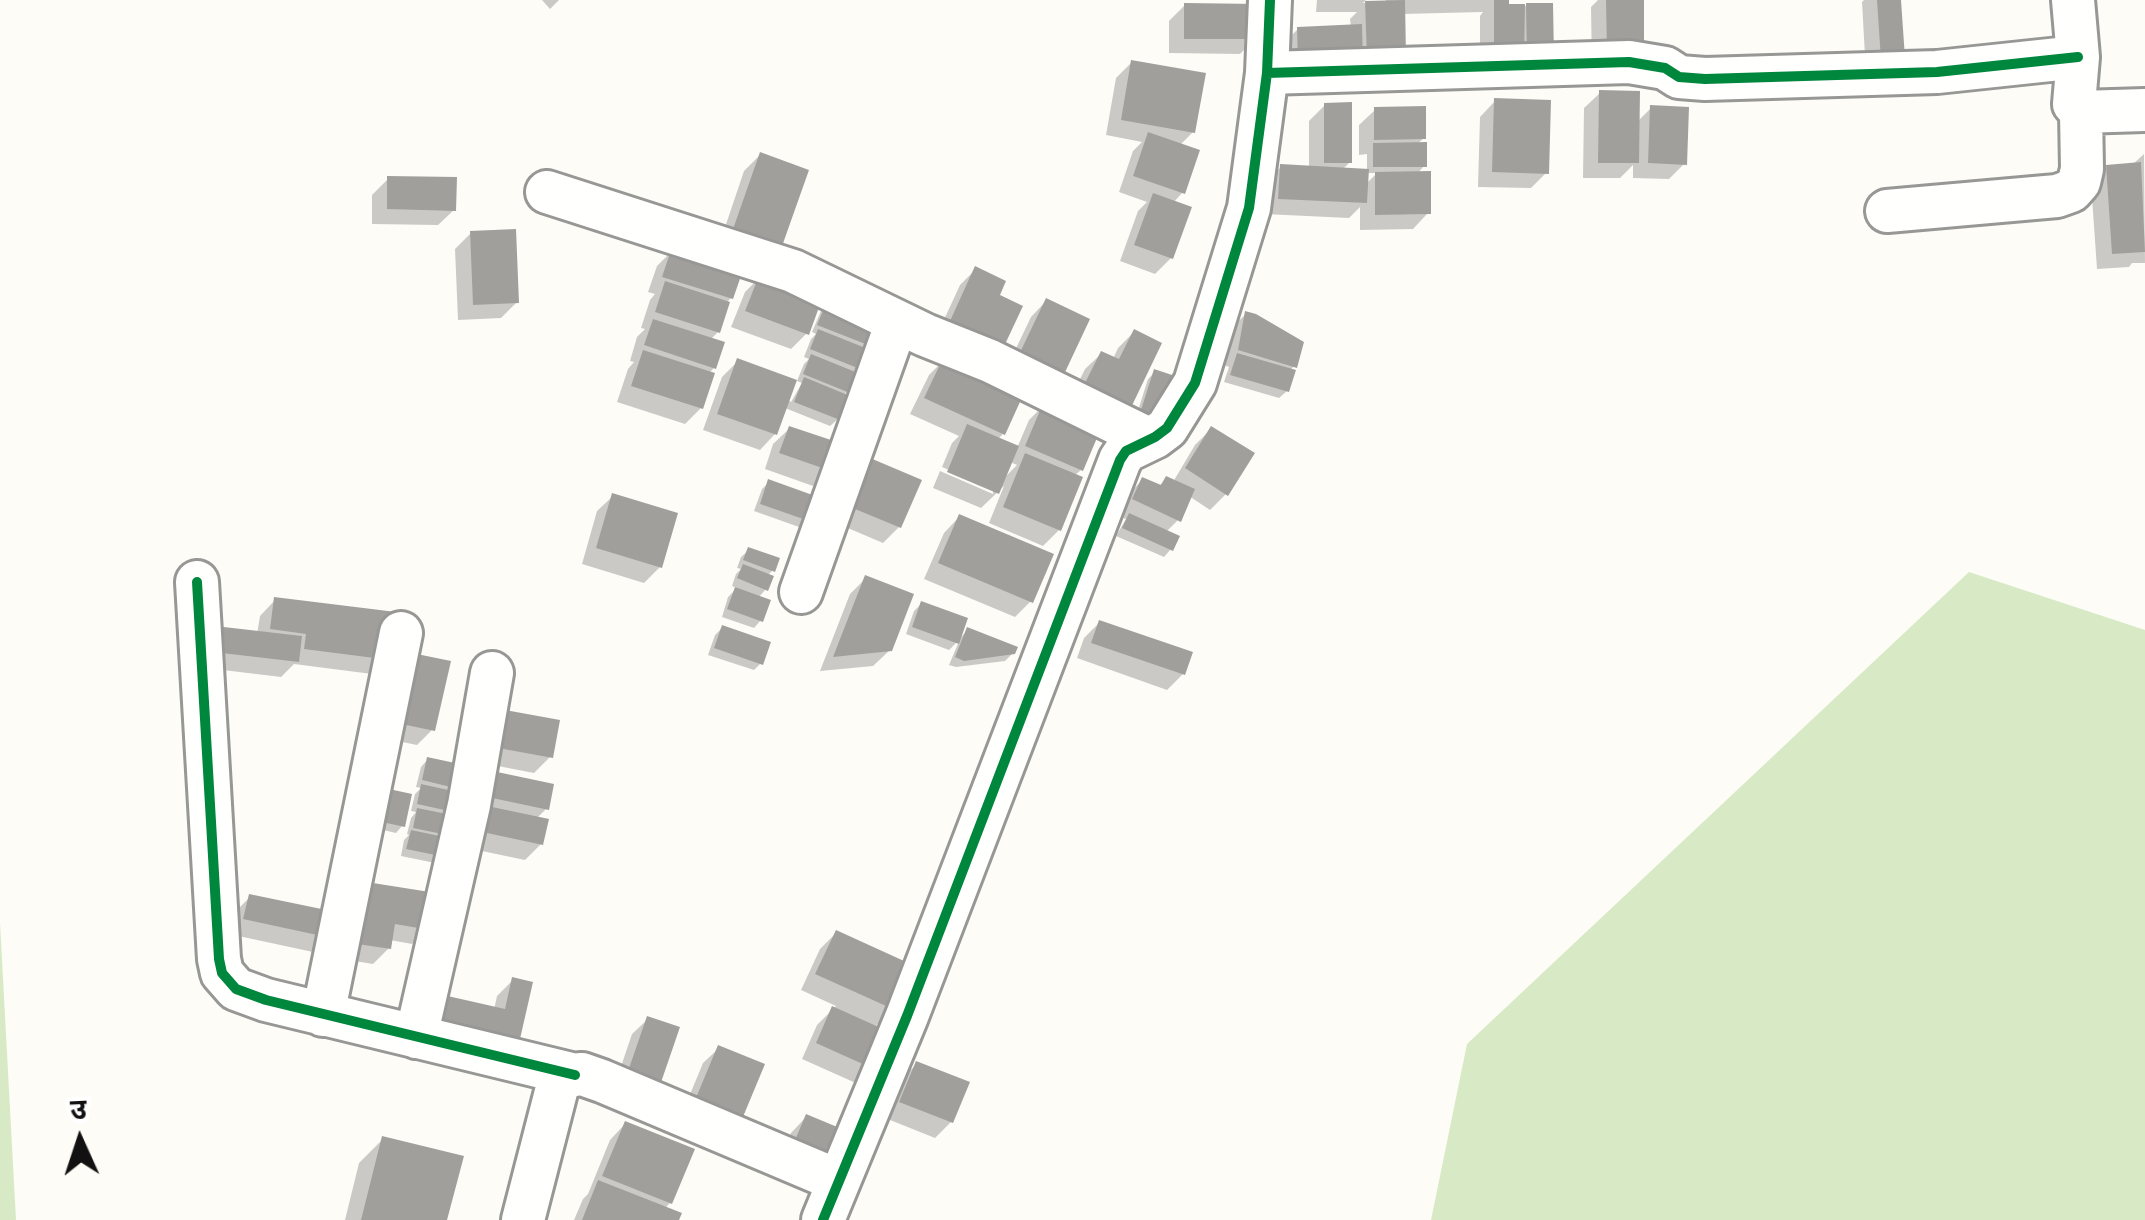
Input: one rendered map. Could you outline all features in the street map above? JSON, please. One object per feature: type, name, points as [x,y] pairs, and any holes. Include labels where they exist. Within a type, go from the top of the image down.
[{"type":"street","points":[[823,1220],[907,1016],[1120,460],[1126,451],[1167,428],[1195,383],[1249,208],[1267,74],[1270,0]]},
{"type":"street","points":[[1887,211],[2071,192],[2082,170],[2081,112],[2074,104],[2078,57],[2074,0]]},
{"type":"street","points":[[1267,74],[1629,62],[1665,68],[1679,77],[1705,79],[1937,72],[2078,57]]},
{"type":"street","points":[[2081,112],[2145,110]]},
{"type":"street","points":[[547,192],[792,271],[897,322],[990,360],[1150,439]]},
{"type":"street","points":[[801,592],[897,322]]},
{"type":"street","points":[[197,582],[219,959],[222,972],[236,988],[323,1015],[602,1080],[839,1180]]},
{"type":"street","points":[[323,1015],[402,633]]},
{"type":"street","points":[[416,1037],[469,805],[492,674]]},
{"type":"street","points":[[522,1220],[558,1084],[563,1078],[576,1075]]},
{"type":"green space","points":[[1969,572],[2145,630],[2145,1220],[1431,1220],[1467,1044]]},
{"type":"green space","points":[[0,923],[16,1220],[0,1220]]},
{"type":"building","points":[[1405,0],[1406,58],[1367,59],[1365,1]]},
{"type":"building","points":[[1494,0],[1525,4],[1524,61],[1494,61]]},
{"type":"building","points":[[1606,0],[1644,0],[1644,54],[1607,55]]},
{"type":"building","points":[[1877,0],[1901,0],[1905,58],[1881,60]]},
{"type":"building","points":[[1184,3],[1259,4],[1258,39],[1184,39]]},
{"type":"building","points":[[1526,3],[1553,3],[1554,58],[1527,59]]},
{"type":"building","points":[[1362,24],[1363,64],[1298,65],[1297,27]]},
{"type":"building","points":[[1131,60],[1206,73],[1195,133],[1121,120]]},
{"type":"building","points":[[1599,90],[1640,91],[1639,163],[1598,163]]},
{"type":"building","points":[[1494,98],[1551,100],[1549,174],[1492,172]]},
{"type":"building","points":[[1352,102],[1352,163],[1324,163],[1324,103]]},
{"type":"building","points":[[1650,105],[1689,107],[1687,165],[1648,163]]},
{"type":"building","points":[[1426,106],[1426,139],[1374,140],[1374,107]]},
{"type":"building","points":[[1148,132],[1200,150],[1185,194],[1133,176]]},
{"type":"building","points":[[1427,142],[1427,167],[1373,167],[1373,143]]},
{"type":"building","points":[[760,152],[809,170],[781,249],[732,232]]},
{"type":"building","points":[[2141,162],[2145,252],[2112,254],[2106,165]]},
{"type":"building","points":[[1280,164],[1369,169],[1367,203],[1278,199]]},
{"type":"building","points":[[1431,171],[1431,214],[1375,215],[1375,172]]},
{"type":"building","points":[[387,176],[457,177],[456,211],[387,209]]},
{"type":"building","points":[[1153,193],[1192,207],[1173,259],[1134,245]]},
{"type":"building","points":[[516,229],[519,303],[473,305],[470,231]]},
{"type":"building","points":[[672,247],[743,270],[733,299],[662,277]]},
{"type":"building","points":[[975,266],[1006,281],[1000,295],[1023,306],[999,357],[945,332]]},
{"type":"building","points":[[760,273],[823,296],[809,335],[745,311]]},
{"type":"building","points":[[665,281],[730,302],[720,333],[655,312]]},
{"type":"building","points":[[1046,298],[1090,319],[1059,385],[1014,365]]},
{"type":"building","points":[[827,301],[878,321],[868,345],[817,325]]},
{"type":"building","points":[[1245,311],[1304,342],[1297,368],[1238,350]]},
{"type":"building","points":[[653,319],[725,342],[716,369],[644,345]]},
{"type":"building","points":[[818,329],[868,349],[860,369],[810,349]]},
{"type":"building","points":[[1134,329],[1162,343],[1126,418],[1079,395],[1101,351],[1119,359]]},
{"type":"building","points":[[643,350],[715,373],[703,409],[631,386]]},
{"type":"building","points":[[1237,353],[1296,370],[1289,392],[1230,375]]},
{"type":"building","points":[[811,354],[858,373],[850,393],[803,374]]},
{"type":"building","points":[[944,356],[1024,393],[1005,435],[924,398]]},
{"type":"building","points":[[737,358],[797,380],[777,435],[717,414]]},
{"type":"building","points":[[1154,369],[1187,380],[1165,419],[1140,413]]},
{"type":"building","points":[[804,377],[850,396],[840,420],[794,402]]},
{"type":"building","points":[[1044,401],[1102,426],[1083,471],[1025,446]]},
{"type":"building","points":[[967,424],[1019,446],[999,494],[947,472]]},
{"type":"building","points":[[789,426],[840,443],[831,471],[779,453]]},
{"type":"building","points":[[1211,426],[1255,453],[1228,496],[1185,468]]},
{"type":"building","points":[[1025,453],[1083,477],[1061,531],[1003,507]]},
{"type":"building","points":[[863,455],[922,480],[901,528],[843,504]]},
{"type":"building","points":[[1166,476],[1195,489],[1181,522],[1132,499],[1142,477],[1161,485]]},
{"type":"building","points":[[768,479],[818,497],[809,521],[760,504]]},
{"type":"building","points":[[612,493],[678,513],[662,568],[596,548]]},
{"type":"building","points":[[1129,513],[1180,536],[1173,551],[1122,528]]},
{"type":"building","points":[[959,514],[1054,554],[1033,603],[938,563]]},
{"type":"building","points":[[748,547],[780,558],[775,572],[743,560]]},
{"type":"building","points":[[743,564],[774,576],[768,591],[737,578]]},
{"type":"building","points":[[865,575],[914,594],[892,651],[833,657]]},
{"type":"building","points":[[735,587],[771,600],[763,622],[727,609]]},
{"type":"building","points":[[274,597],[396,612],[390,660],[304,649],[306,634],[270,629]]},
{"type":"building","points":[[921,601],[968,618],[959,644],[912,627]]},
{"type":"building","points":[[1099,620],[1193,652],[1185,675],[1091,643]]},
{"type":"building","points":[[722,625],[771,642],[763,665],[714,648]]},
{"type":"building","points":[[215,626],[302,636],[299,662],[213,652]]},
{"type":"building","points":[[967,627],[1018,647],[1015,654],[964,661],[955,657]]},
{"type":"building","points":[[402,651],[451,661],[435,731],[387,721]]},
{"type":"building","points":[[494,708],[560,720],[553,758],[487,746]]},
{"type":"building","points":[[427,757],[469,766],[463,790],[422,780]]},
{"type":"building","points":[[483,769],[554,784],[549,810],[478,795]]},
{"type":"building","points":[[421,784],[462,793],[458,813],[417,804]]},
{"type":"building","points":[[375,786],[412,794],[405,827],[368,819]]},
{"type":"building","points":[[478,804],[549,819],[543,845],[473,830]]},
{"type":"building","points":[[417,808],[457,816],[452,836],[413,828]]},
{"type":"building","points":[[411,830],[449,838],[445,857],[406,849]]},
{"type":"building","points":[[354,880],[436,893],[430,930],[395,924],[391,949],[344,942]]},
{"type":"building","points":[[249,894],[336,912],[331,938],[243,919]]},
{"type":"building","points":[[836,930],[915,966],[895,1010],[815,974]]},
{"type":"building","points":[[512,977],[533,982],[517,1052],[421,1029],[430,992],[505,1009]]},
{"type":"building","points":[[832,1006],[892,1033],[876,1070],[816,1043]]},
{"type":"building","points":[[647,1016],[680,1027],[657,1094],[624,1083]]},
{"type":"building","points":[[718,1045],[765,1064],[740,1124],[693,1105]]},
{"type":"building","points":[[916,1061],[970,1082],[953,1123],[899,1102]]},
{"type":"building","points":[[806,1114],[854,1134],[838,1172],[790,1152]]},
{"type":"building","points":[[625,1121],[695,1149],[672,1204],[602,1176]]},
{"type":"building","points":[[382,1136],[464,1156],[447,1220],[361,1220]]},
{"type":"building","points":[[598,1180],[682,1213],[679,1220],[582,1220]]},
{"type":"cycle path","points":[[823,1220],[907,1016],[1120,460],[1126,451],[1167,428],[1195,383],[1249,208],[1267,73],[1270,0]]},
{"type":"cycle path","points":[[1267,73],[1629,62],[1665,68],[1679,77],[1705,79],[1937,72],[2078,57]]},
{"type":"cycle path","points":[[197,582],[222,973],[236,989],[266,1000],[575,1075]]}]
